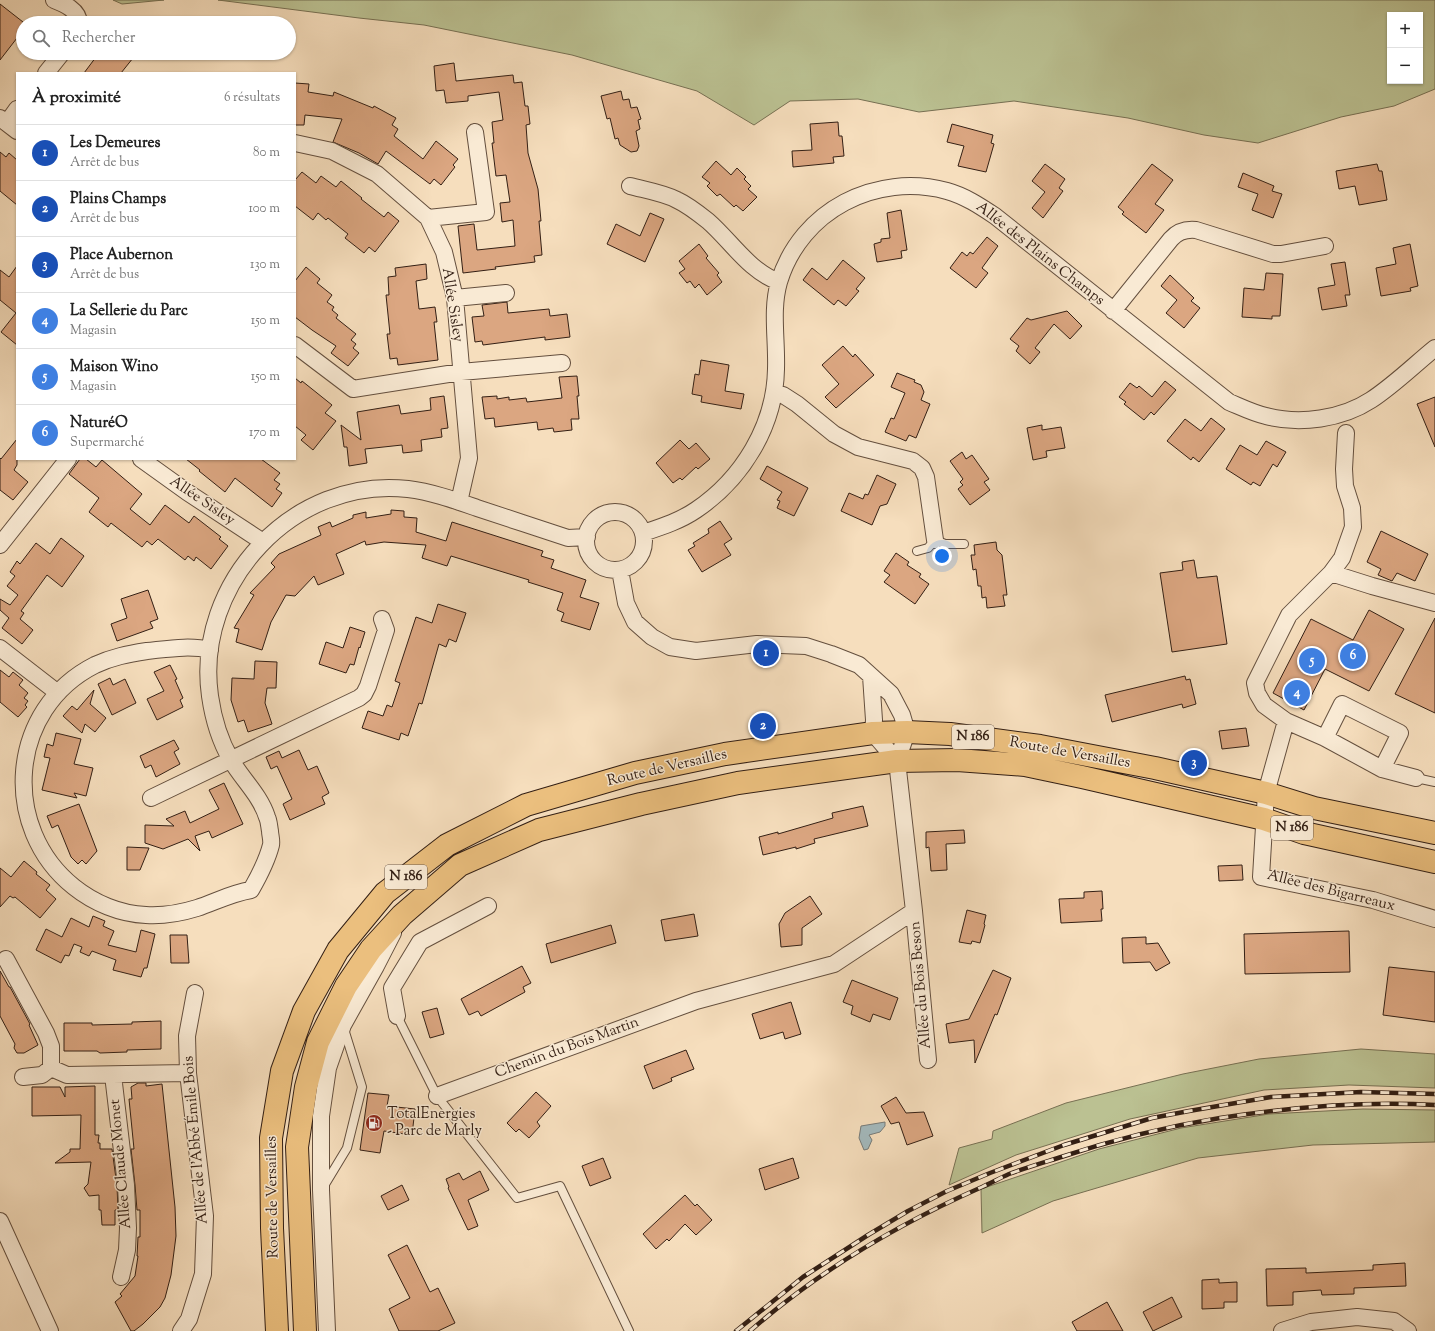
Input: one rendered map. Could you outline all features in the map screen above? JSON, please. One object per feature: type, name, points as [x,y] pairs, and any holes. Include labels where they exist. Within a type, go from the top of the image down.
[{"type":"main road","name":"Route de Versailles","points":[[277,1331],[272,1228],[271,1138],[282,1071],[304,1011],[338,950],[385,893],[447,845],[526,805],[636,773],[725,754],[873,733],[907,732],[950,734],[1040,746],[1155,768],[1266,793],[1314,808],[1435,833]]},
{"type":"main road","name":"Route de Versailles","points":[[305,1331],[297,1147],[306,1087],[318,1042],[346,986],[371,949],[402,915],[460,865],[539,830],[641,804],[738,783],[832,770],[897,767],[957,760],[1025,766],[1082,777],[1264,819],[1304,833],[1435,862]]},
{"type":"street","points":[[54,0],[70,7],[77,16]]},
{"type":"street","points":[[47,72],[56,60]]},
{"type":"street","points":[[8,124],[16,112]]},
{"type":"street","points":[[428,218],[486,212],[475,132]]},
{"type":"street","name":"Allée Sisley","points":[[296,143],[332,152],[377,174],[428,218],[444,252],[454,298],[469,458],[459,502]]},
{"type":"street","points":[[630,186],[677,200],[695,211],[726,238],[748,263],[771,279],[779,282]]},
{"type":"street","name":"Allée des Plains Champs","points":[[643,533],[670,524],[695,511],[718,494],[737,473],[753,450],[765,424],[774,393],[776,369],[774,321],[775,301],[779,282],[790,257],[804,235],[828,212],[845,201],[870,191],[896,186],[922,186],[948,191],[973,201],[995,216],[1229,402],[1266,416],[1288,420],[1314,419],[1354,410],[1372,400],[1435,348]]},
{"type":"street","points":[[1113,311],[1171,239],[1184,230],[1196,230],[1273,254],[1281,254],[1325,246]]},
{"type":"street","points":[[454,298],[506,293]]},
{"type":"street","points":[[296,346],[353,389],[461,372],[562,363]]},
{"type":"street","points":[[774,393],[783,395],[797,404],[834,434],[858,447],[913,461],[922,468],[926,477],[935,540]]},
{"type":"street","points":[[1346,433],[1344,469],[1345,486],[1352,508],[1353,527],[1342,558],[1331,573],[1289,615],[1255,683],[1257,693],[1264,705],[1286,721],[1324,738],[1382,769],[1416,778]]},
{"type":"street","points":[[0,545],[67,460]]},
{"type":"street","name":"Allée Sisley","points":[[142,460],[187,492],[263,542]]},
{"type":"street","points":[[210,650],[200,648],[163,649],[115,657],[94,666],[81,674],[58,693],[44,711],[33,732],[26,753],[23,776],[24,799],[28,821],[37,843],[48,862],[64,879],[82,893],[102,904],[123,912],[146,915],[171,914],[196,908],[240,892],[251,890],[262,870],[271,843],[268,817],[255,794],[231,760],[221,739],[214,717],[210,695],[210,650],[214,626],[222,603],[233,581],[263,542],[283,524],[305,510],[329,499],[355,492],[381,488],[408,489],[434,494],[568,538],[587,537]]},
{"type":"street","points":[[612,512],[619,512],[631,517],[643,533],[643,549],[640,556],[635,563],[620,570],[611,570],[602,567],[595,562],[586,546],[588,530],[598,518],[612,512]]},
{"type":"street","points":[[620,570],[626,603],[636,622],[652,637],[670,647],[696,651],[756,644],[806,646],[831,654],[859,666],[891,694],[902,714],[907,732],[897,767]]},
{"type":"street","points":[[1331,573],[1435,603]]},
{"type":"street","points":[[151,798],[359,698],[364,694],[368,686],[386,630],[382,619]]},
{"type":"street","points":[[0,648],[58,693]]},
{"type":"street","points":[[871,676],[874,720],[873,733],[897,767]]},
{"type":"street","points":[[1324,738],[1342,704],[1400,733],[1382,769]]},
{"type":"street","name":"Allée des Bigarreaux","points":[[1286,721],[1266,793],[1261,877],[1373,900],[1435,919]]},
{"type":"street","name":"Allée du Bois Beson","points":[[897,767],[914,910],[928,1060]]},
{"type":"street","points":[[397,1016],[392,988],[420,942],[488,906]]},
{"type":"street","name":"Allée du Bois Beson","points":[[696,1001],[834,964],[914,910]]},
{"type":"street","name":"Route de Versailles","points":[[327,1331],[321,1190],[320,1116],[328,1068],[342,1025],[376,966],[402,915]]},
{"type":"street","points":[[6,959],[46,1033],[51,1046],[51,1068]]},
{"type":"street","name":"Allée de l'Abbé Émile Bois","points":[[181,1331],[189,1319],[203,1274],[205,1216],[188,1073],[187,1036],[195,993]]},
{"type":"street","name":"Chemin du Bois Martin","points":[[437,1096],[696,1001]]},
{"type":"street","points":[[51,1068],[67,1075],[188,1073]]},
{"type":"street","points":[[23,1077],[42,1075],[51,1068]]},
{"type":"street","name":"Allée Claude Monet","points":[[112,1075],[126,1185],[128,1228],[127,1250],[121,1277]]},
{"type":"street","points":[[0,1221],[50,1331]]},
{"type":"street","points":[[1282,1331],[1311,1322],[1357,1317],[1394,1321],[1408,1331]]},
{"type":"lane","points":[[917,551],[928,548],[935,540],[945,544],[964,544]]},
{"type":"lane","points":[[1416,778],[1435,782]]},
{"type":"lane","points":[[397,1016],[437,1096],[517,1198],[560,1186],[629,1331]]},
{"type":"lane","points":[[321,1190],[347,1148],[362,1087],[342,1025]]},
{"type":"green space","points":[[113,0],[164,0],[122,4]]},
{"type":"green space","points":[[218,0],[1435,0],[1435,89],[1394,106],[1341,117],[1258,143],[1204,135],[1128,118],[1014,101],[919,112],[858,99],[790,101],[754,125],[697,91],[572,55],[424,25]]},
{"type":"green space","points":[[1361,1049],[1435,1054],[1435,1088],[1349,1085],[1264,1090],[1130,1119],[1016,1155],[949,1185],[959,1148],[992,1139],[993,1131],[1066,1103],[1183,1074],[1259,1059]]},
{"type":"green space","points":[[1363,1109],[1435,1110],[1435,1142],[1313,1145],[1198,1158],[1053,1201],[982,1233],[981,1189],[1099,1149],[1181,1128],[1269,1114]]},
{"type":"water","points":[[885,1122],[885,1126],[880,1132],[869,1135],[872,1140],[868,1149],[864,1150],[859,1138],[861,1126]]},
{"type":"building","points":[[0,4],[16,17],[16,39],[0,60]]},
{"type":"building","points":[[94,60],[131,60],[122,72],[85,72]]},
{"type":"building","points":[[454,63],[456,81],[513,75],[514,83],[522,82],[525,106],[528,106],[530,124],[526,125],[528,153],[538,189],[541,221],[539,221],[542,255],[534,256],[535,262],[463,273],[458,226],[474,224],[477,250],[515,246],[513,220],[502,222],[500,203],[510,202],[506,175],[496,176],[492,143],[494,143],[492,122],[503,120],[499,92],[468,96],[468,101],[446,103],[444,90],[436,91],[434,66]]},
{"type":"building","points":[[296,83],[309,84],[308,92],[333,96],[334,92],[373,108],[374,106],[396,118],[392,125],[398,129],[394,136],[423,159],[436,141],[458,159],[453,165],[455,167],[441,185],[434,179],[430,184],[386,151],[378,164],[359,153],[333,142],[342,119],[305,115],[304,125],[296,125]]},
{"type":"building","points":[[621,91],[623,100],[629,99],[631,108],[637,107],[641,119],[638,120],[640,129],[636,131],[639,146],[637,151],[631,152],[620,145],[618,138],[615,139],[610,118],[607,119],[601,96]]},
{"type":"building","points":[[838,122],[839,136],[842,136],[844,156],[833,157],[834,163],[793,167],[792,151],[812,150],[810,124]]},
{"type":"building","points":[[952,124],[993,135],[991,143],[994,144],[986,172],[958,166],[964,146],[947,142]]},
{"type":"building","points":[[0,152],[6,157],[9,153],[16,159],[16,204],[0,191]]},
{"type":"building","points":[[716,161],[731,175],[737,168],[746,177],[744,179],[751,186],[748,189],[757,197],[743,211],[736,205],[734,207],[720,194],[717,196],[707,186],[710,183],[702,177]]},
{"type":"building","points":[[1045,164],[1065,179],[1059,188],[1063,191],[1043,218],[1032,208],[1045,192],[1032,181]]},
{"type":"building","points":[[1152,164],[1173,180],[1155,204],[1164,210],[1146,233],[1122,214],[1124,212],[1118,207]]},
{"type":"building","points":[[1377,164],[1379,171],[1382,171],[1387,200],[1359,205],[1355,186],[1339,189],[1336,171]]},
{"type":"building","points":[[302,172],[316,183],[321,176],[336,187],[341,181],[384,217],[388,212],[399,221],[375,252],[369,247],[364,253],[345,238],[348,234],[328,218],[326,220],[318,213],[313,220],[296,207],[296,179]]},
{"type":"building","points":[[1243,173],[1274,186],[1272,191],[1282,194],[1273,218],[1252,210],[1258,194],[1238,187]]},
{"type":"building","points":[[901,210],[907,250],[901,251],[902,258],[877,262],[874,244],[881,242],[881,239],[890,238],[887,213]]},
{"type":"building","points":[[650,213],[664,219],[645,262],[607,244],[616,224],[640,236]]},
{"type":"building","points":[[987,237],[998,246],[982,268],[988,273],[976,288],[950,268],[962,252],[967,256],[970,252],[973,254]]},
{"type":"building","points":[[699,244],[708,256],[706,258],[719,273],[717,275],[722,282],[707,295],[699,284],[695,288],[690,281],[687,283],[679,273],[685,269],[679,261]]},
{"type":"building","points":[[1410,244],[1418,286],[1410,288],[1411,291],[1381,296],[1376,268],[1396,264],[1393,248]]},
{"type":"building","points":[[843,260],[865,278],[856,289],[859,291],[846,306],[838,300],[834,305],[803,280],[812,268],[827,280]]},
{"type":"building","points":[[1345,262],[1350,295],[1345,295],[1347,306],[1322,310],[1318,288],[1335,285],[1331,264]]},
{"type":"building","points":[[426,264],[427,279],[416,281],[419,309],[435,307],[437,322],[434,322],[438,360],[398,365],[397,358],[390,359],[387,334],[390,334],[386,295],[389,295],[388,277],[396,276],[395,268]]},
{"type":"building","points":[[16,267],[16,313],[0,300],[0,270],[9,277]]},
{"type":"building","points":[[306,267],[320,279],[317,283],[332,295],[327,302],[334,307],[332,310],[338,315],[336,318],[356,334],[351,340],[356,344],[353,348],[359,353],[348,366],[331,353],[336,346],[296,318],[296,280]]},
{"type":"building","points":[[1266,273],[1283,274],[1280,316],[1272,316],[1272,319],[1242,317],[1244,288],[1264,290]]},
{"type":"building","points":[[1170,275],[1194,298],[1191,301],[1200,308],[1184,328],[1166,313],[1177,300],[1161,286]]},
{"type":"building","points":[[507,302],[508,313],[549,309],[550,316],[567,314],[570,337],[545,340],[545,337],[483,345],[482,341],[475,342],[472,317],[484,316],[482,305]]},
{"type":"building","points":[[1067,311],[1082,326],[1070,339],[1054,324],[1035,348],[1040,352],[1030,364],[1016,351],[1019,346],[1010,339],[1027,318],[1031,320]]},
{"type":"building","points":[[16,313],[16,344],[1,332]]},
{"type":"building","points":[[843,346],[853,357],[855,354],[874,375],[836,408],[825,397],[839,384],[822,365]]},
{"type":"building","points":[[701,360],[729,365],[725,391],[744,394],[741,409],[701,402],[702,396],[692,394],[695,374],[699,375]]},
{"type":"building","points":[[897,373],[915,380],[914,382],[921,385],[924,392],[921,400],[930,404],[916,438],[909,435],[906,441],[885,432],[891,418],[894,419],[905,393],[891,387]]},
{"type":"building","points":[[577,376],[579,419],[571,419],[572,430],[554,432],[553,428],[538,430],[537,422],[495,427],[494,418],[485,419],[482,397],[497,396],[497,399],[509,397],[509,400],[526,398],[527,402],[562,398],[559,377]]},
{"type":"building","points":[[296,379],[301,383],[302,381],[332,405],[325,413],[336,421],[313,450],[301,440],[306,435],[296,427]]},
{"type":"building","points":[[1165,381],[1176,390],[1154,415],[1151,412],[1144,420],[1124,404],[1126,402],[1119,397],[1130,383],[1137,388],[1139,386],[1152,397]]},
{"type":"building","points":[[444,396],[448,428],[441,429],[442,437],[421,440],[422,451],[403,453],[402,445],[365,449],[367,463],[349,466],[347,447],[344,447],[341,425],[361,440],[357,412],[399,405],[401,414],[431,410],[430,398]]},
{"type":"building","points":[[1435,397],[1435,447],[1417,404]]},
{"type":"building","points":[[1211,418],[1225,429],[1199,462],[1193,457],[1191,460],[1167,441],[1185,419],[1201,431]]},
{"type":"building","points":[[1042,425],[1042,430],[1061,427],[1065,448],[1046,451],[1047,457],[1033,460],[1027,428]]},
{"type":"building","points":[[16,440],[17,465],[14,470],[28,482],[13,500],[0,490],[0,458],[1,459]]},
{"type":"building","points":[[680,440],[689,449],[696,443],[710,459],[698,469],[696,467],[682,480],[680,478],[673,483],[656,463]]},
{"type":"building","points":[[1266,441],[1286,452],[1277,467],[1273,464],[1260,486],[1253,482],[1251,485],[1226,469],[1240,445],[1257,455]]},
{"type":"building","points":[[962,452],[966,459],[972,455],[989,479],[984,482],[990,490],[970,505],[958,489],[963,485],[960,482],[963,479],[950,461]]},
{"type":"building","points":[[79,460],[87,460],[96,467],[102,460],[142,494],[130,509],[150,525],[165,505],[189,523],[194,516],[221,537],[219,539],[228,546],[211,569],[196,557],[194,561],[188,556],[185,560],[158,539],[152,545],[147,541],[142,547],[111,523],[108,527],[89,512],[99,498],[69,474]]},
{"type":"building","points":[[187,460],[262,460],[280,473],[274,480],[280,484],[276,489],[282,493],[272,507],[235,478],[225,492],[199,471],[200,470]]},
{"type":"building","points":[[767,466],[808,488],[794,516],[777,508],[780,501],[777,500],[782,492],[760,479]]},
{"type":"building","points":[[877,475],[896,484],[887,504],[880,506],[872,525],[841,511],[849,493],[863,499],[865,494],[868,495]]},
{"type":"building","points":[[391,510],[404,511],[404,517],[417,518],[416,532],[446,541],[452,522],[543,551],[541,556],[554,560],[551,568],[586,580],[580,597],[599,603],[590,630],[561,621],[564,613],[557,610],[563,593],[528,582],[529,580],[451,556],[447,566],[422,558],[426,545],[384,542],[366,545],[365,541],[336,554],[344,574],[318,585],[314,576],[295,596],[286,595],[271,622],[262,650],[236,642],[239,629],[234,628],[254,595],[250,593],[275,567],[271,563],[279,554],[321,535],[318,527],[330,522],[332,527],[353,518],[353,515],[366,512],[366,518],[391,514]]},
{"type":"building","points":[[720,521],[732,539],[724,544],[731,555],[702,572],[688,550],[695,546],[693,543],[709,533],[708,529]]},
{"type":"building","points":[[1381,531],[1428,554],[1415,581],[1397,573],[1392,581],[1378,575],[1381,569],[1367,562]]},
{"type":"building","points":[[61,538],[84,556],[62,587],[47,575],[21,611],[24,613],[20,619],[33,630],[22,644],[2,628],[9,618],[0,610],[0,599],[10,605],[18,595],[7,586],[15,576],[10,572],[17,561],[20,564],[36,543],[50,554]]},
{"type":"building","points":[[996,542],[997,550],[1002,555],[1007,595],[1003,595],[1005,606],[987,608],[986,597],[982,598],[981,586],[978,586],[976,569],[973,570],[971,555],[975,555],[974,545]]},
{"type":"building","points":[[896,553],[909,562],[907,565],[921,574],[919,577],[929,584],[915,604],[884,582],[890,575],[884,571]]},
{"type":"building","points":[[1194,560],[1197,578],[1217,576],[1227,644],[1172,652],[1160,573],[1183,570],[1182,562]]},
{"type":"building","points":[[148,590],[158,619],[150,622],[153,628],[117,641],[111,624],[127,618],[121,599]]},
{"type":"building","points":[[438,604],[466,613],[456,642],[449,639],[446,647],[439,644],[422,704],[419,703],[408,736],[401,733],[399,740],[362,728],[368,711],[383,716],[387,705],[392,707],[400,683],[395,681],[416,617],[432,623]]},
{"type":"building","points":[[1369,610],[1404,629],[1369,691],[1325,669],[1304,710],[1273,693],[1311,619],[1353,640]]},
{"type":"building","points":[[1435,618],[1435,713],[1395,694]]},
{"type":"building","points":[[350,627],[365,632],[354,665],[350,664],[346,673],[319,664],[326,642],[343,648]]},
{"type":"building","points":[[255,661],[277,662],[276,688],[267,688],[265,703],[272,724],[248,732],[244,720],[238,722],[231,700],[232,678],[254,679]]},
{"type":"building","points":[[170,665],[177,679],[175,680],[183,698],[180,700],[183,707],[157,720],[147,699],[164,691],[154,672]]},
{"type":"building","points":[[0,670],[9,677],[13,672],[23,680],[19,685],[28,693],[24,698],[28,701],[25,705],[27,707],[18,717],[0,702]]},
{"type":"building","points":[[1185,676],[1186,680],[1190,679],[1196,704],[1183,708],[1182,704],[1112,722],[1105,695]]},
{"type":"building","points":[[110,678],[113,685],[125,679],[136,703],[112,715],[98,684]]},
{"type":"building","points":[[94,690],[90,704],[106,718],[95,732],[85,724],[82,733],[63,716],[72,706],[77,710]]},
{"type":"building","points":[[1246,728],[1249,746],[1222,749],[1219,731]]},
{"type":"building","points":[[56,733],[81,739],[74,764],[93,768],[86,796],[74,793],[77,798],[42,790],[50,758],[44,757],[47,744],[53,746]]},
{"type":"building","points":[[174,740],[179,749],[174,752],[180,764],[156,777],[151,765],[145,768],[140,756]]},
{"type":"building","points":[[299,750],[308,770],[317,766],[329,793],[322,797],[325,804],[290,820],[283,804],[292,799],[277,766],[271,769],[266,757],[279,751],[282,758]]},
{"type":"building","points":[[224,783],[243,824],[212,838],[209,831],[195,836],[200,851],[188,839],[163,849],[145,843],[145,825],[174,826],[166,819],[185,811],[190,823],[219,809],[209,790]]},
{"type":"building","points":[[79,804],[97,851],[86,864],[82,860],[78,864],[71,857],[58,825],[52,828],[47,816]]},
{"type":"building","points":[[863,806],[868,826],[814,839],[815,843],[796,849],[796,847],[763,855],[759,837],[778,832],[778,834],[833,818],[832,813]]},
{"type":"building","points":[[964,830],[965,843],[946,844],[947,870],[931,871],[929,847],[926,848],[926,832]]},
{"type":"building","points":[[127,847],[149,848],[140,870],[127,870]]},
{"type":"building","points":[[24,861],[37,872],[36,874],[50,885],[46,890],[56,899],[40,918],[15,897],[13,898],[10,896],[0,907],[0,868],[11,877]]},
{"type":"building","points":[[1242,865],[1243,880],[1219,881],[1218,866]]},
{"type":"building","points":[[1102,891],[1102,921],[1061,923],[1059,899],[1084,898],[1084,892]]},
{"type":"building","points":[[810,896],[822,914],[802,928],[802,945],[781,947],[779,924],[785,913]]},
{"type":"building","points":[[967,910],[986,915],[980,943],[972,941],[971,944],[959,942]]},
{"type":"building","points":[[694,914],[698,936],[665,941],[661,920]]},
{"type":"building","points":[[93,916],[105,921],[103,926],[114,931],[108,945],[136,952],[141,930],[155,934],[147,968],[144,968],[141,977],[113,970],[116,960],[92,951],[89,956],[80,952],[82,947],[74,944],[69,956],[65,955],[61,963],[36,950],[46,929],[62,937],[71,918],[89,927]]},
{"type":"building","points":[[611,925],[616,943],[551,963],[546,944]]},
{"type":"building","points":[[1349,931],[1350,972],[1245,974],[1244,934]]},
{"type":"building","points":[[170,935],[187,935],[189,963],[171,963]]},
{"type":"building","points":[[1146,937],[1146,944],[1158,943],[1170,963],[1156,971],[1150,962],[1123,963],[1122,938]]},
{"type":"building","points":[[522,966],[531,983],[523,987],[525,992],[481,1016],[478,1011],[469,1015],[461,999]]},
{"type":"building","points":[[1389,967],[1435,972],[1435,1022],[1383,1015]]},
{"type":"building","points":[[993,970],[1011,978],[997,1015],[995,1014],[975,1063],[974,1040],[949,1043],[946,1024],[969,1019]]},
{"type":"building","points":[[0,971],[30,1024],[29,1025],[38,1045],[24,1053],[17,1053],[14,1048],[15,1044],[0,1016]]},
{"type":"building","points":[[852,980],[898,998],[890,1020],[873,1014],[870,1022],[851,1014],[853,1006],[843,1002]]},
{"type":"building","points":[[791,1002],[801,1034],[785,1039],[783,1032],[760,1039],[752,1014]]},
{"type":"building","points":[[437,1008],[444,1034],[430,1038],[422,1012]]},
{"type":"building","points":[[161,1021],[161,1049],[127,1050],[127,1052],[100,1053],[97,1051],[64,1051],[64,1023],[92,1023],[92,1025],[132,1024],[132,1022]]},
{"type":"building","points":[[686,1050],[694,1069],[671,1078],[672,1081],[653,1089],[644,1066]]},
{"type":"building","points":[[138,1083],[146,1083],[146,1086],[162,1084],[175,1207],[176,1236],[171,1275],[165,1298],[160,1307],[143,1324],[134,1331],[131,1331],[115,1302],[122,1296],[120,1294],[135,1276],[138,1256],[138,1237],[140,1237],[140,1210],[137,1210],[131,1149],[134,1149],[129,1099],[132,1099],[131,1087]]},
{"type":"building","points":[[95,1086],[95,1135],[99,1135],[98,1143],[100,1143],[100,1149],[112,1149],[117,1186],[118,1210],[115,1210],[115,1225],[102,1225],[101,1210],[99,1210],[99,1195],[89,1196],[84,1188],[88,1184],[91,1162],[55,1163],[70,1152],[70,1149],[80,1149],[81,1115],[32,1116],[32,1087],[60,1087],[65,1097],[65,1087]]},
{"type":"building","points":[[536,1092],[551,1106],[537,1122],[540,1126],[529,1138],[519,1129],[516,1132],[507,1123]]},
{"type":"building","name":"TotalEnergies - Parc de Marly","points":[[368,1093],[389,1095],[387,1106],[415,1109],[412,1135],[384,1131],[380,1153],[360,1150]]},
{"type":"building","points":[[896,1097],[906,1113],[924,1112],[933,1136],[907,1145],[899,1122],[891,1124],[881,1106]]},
{"type":"building","points":[[603,1158],[611,1178],[590,1186],[582,1166]]},
{"type":"building","points":[[793,1158],[799,1178],[765,1190],[759,1169]]},
{"type":"building","points":[[480,1171],[489,1190],[468,1200],[478,1226],[468,1230],[448,1188],[446,1179],[459,1173],[463,1180]]},
{"type":"building","points":[[402,1185],[409,1200],[388,1210],[381,1196]]},
{"type":"building","points":[[685,1195],[695,1206],[697,1204],[712,1220],[696,1235],[685,1224],[669,1241],[667,1239],[656,1249],[643,1234]]},
{"type":"building","points":[[407,1245],[430,1292],[438,1288],[455,1323],[438,1331],[399,1331],[389,1309],[410,1298],[388,1255]]},
{"type":"building","points":[[1405,1263],[1406,1286],[1354,1288],[1354,1294],[1322,1295],[1321,1290],[1293,1292],[1293,1305],[1267,1306],[1266,1269],[1306,1268],[1306,1273],[1373,1270],[1373,1265]]},
{"type":"building","points":[[1219,1279],[1219,1283],[1237,1282],[1237,1302],[1224,1302],[1224,1308],[1202,1309],[1202,1280]]},
{"type":"building","points":[[1172,1297],[1182,1317],[1153,1331],[1143,1312]]},
{"type":"building","points":[[1107,1302],[1123,1331],[1077,1331],[1072,1322]]},
{"type":"railway","points":[[736,1331],[803,1277],[908,1211],[947,1191],[1064,1145],[1152,1118],[1271,1097],[1361,1092],[1435,1094]]},
{"type":"railway","points":[[750,1331],[804,1288],[861,1250],[951,1201],[1009,1174],[1027,1168],[1098,1145],[1220,1118],[1301,1108],[1354,1104],[1435,1105]]},
{"type":"place","name":"Les Demeures","points":[[766,653]]},
{"type":"place","name":"NaturéO","points":[[1353,656]]},
{"type":"place","name":"Maison Wino","points":[[1312,661]]},
{"type":"place","name":"La Sellerie du Parc","points":[[1297,693]]},
{"type":"place","name":"Plains Champs","points":[[763,726]]},
{"type":"place","name":"Place Aubernon","points":[[1194,763]]},
{"type":"place","name":"TotalEnergies - Parc de Marly","points":[[374,1123]]}]
